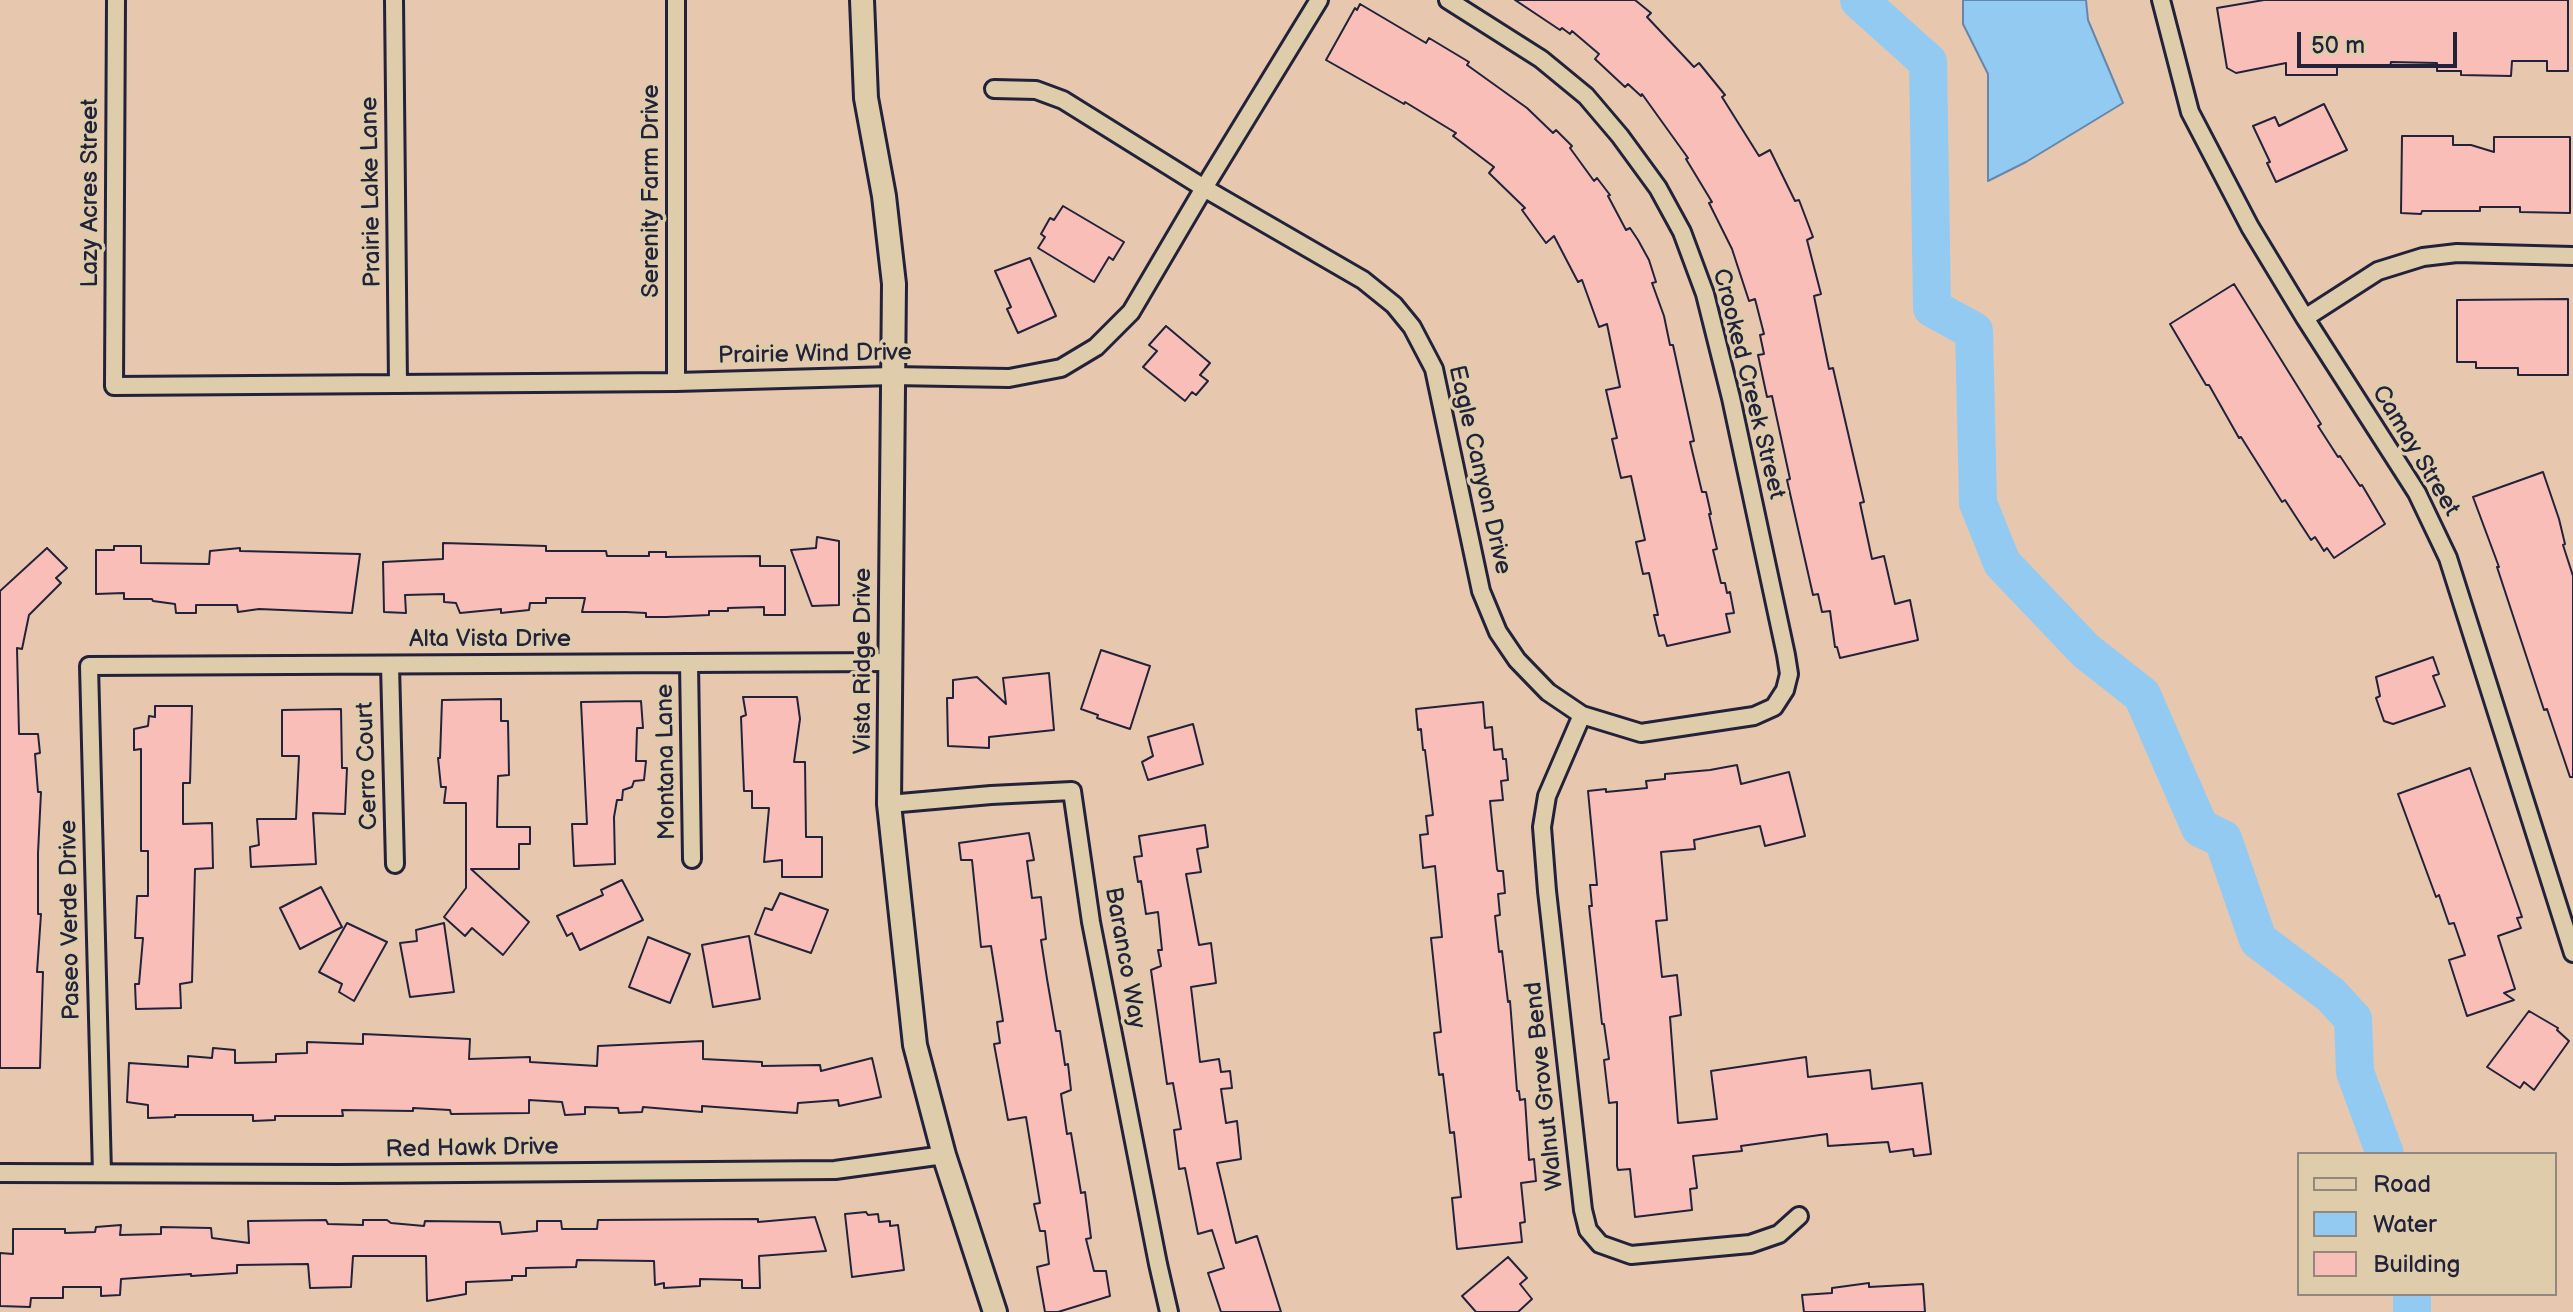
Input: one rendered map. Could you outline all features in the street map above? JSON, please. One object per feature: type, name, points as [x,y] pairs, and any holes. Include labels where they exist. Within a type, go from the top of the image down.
[{"type":"street","name":"Lazy Acres Street","points":[[114,386],[116,0]]},
{"type":"street","name":"Prairie Lake Lane","points":[[394,0],[398,384]]},
{"type":"street","name":"Serenity Farm Drive","points":[[676,0],[676,382]]},
{"type":"street","name":"Vista Ridge Drive","points":[[862,0],[866,98],[884,196],[894,284],[889,804],[915,1045],[944,1155],[995,1312]]},
{"type":"street","name":"Prairie Wind Drive","points":[[114,386],[676,382],[892,376],[1009,378],[1061,368],[1096,347],[1131,312],[1319,0]]},
{"type":"street","name":"Crooked Creek Street","points":[[1448,0],[1541,59],[1586,96],[1658,188],[1682,232],[1705,294],[1731,398],[1786,655],[1789,674],[1785,690]]},
{"type":"street","name":"Camay Street","points":[[2161,0],[2190,112],[2250,227],[2417,493],[2448,558],[2573,953]]},
{"type":"street","name":"Eagle Canyon Drive","points":[[994,89],[1036,90],[1063,100],[1204,188],[1363,280],[1394,305],[1412,327],[1434,369],[1481,591],[1498,632],[1517,660],[1548,692],[1582,715],[1641,733],[1754,716],[1774,707],[1785,690]]},
{"type":"street","points":[[2305,318],[2378,271],[2423,257],[2457,253],[2573,256]]},
{"type":"street","name":"Alta Vista Drive","points":[[89,666],[891,662]]},
{"type":"street","name":"Montana Lane","points":[[689,663],[692,859]]},
{"type":"street","name":"Cerro Court","points":[[390,665],[395,864]]},
{"type":"street","name":"Paseo Verde Drive","points":[[89,666],[102,1173]]},
{"type":"street","name":"Walnut Grove Bend","points":[[1582,715],[1547,796],[1542,827],[1581,1195],[1588,1230],[1600,1244],[1631,1255],[1750,1244],[1779,1234],[1799,1216]]},
{"type":"street","name":"Baranco Way","points":[[889,804],[1072,791],[1091,922],[1169,1312]]},
{"type":"street","name":"Red Hawk Drive","points":[[0,1173],[835,1170],[944,1155]]},
{"type":"water","points":[[1963,0],[2086,0],[2088,20],[2123,103],[2026,162],[1988,181],[1988,74],[1963,24]]},
{"type":"building","points":[[1515,0],[1635,0],[1651,13],[1647,17],[1694,67],[1699,63],[1725,95],[1722,97],[1759,156],[1770,150],[1795,201],[1799,200],[1813,237],[1807,240],[1821,294],[1814,296],[1829,369],[1833,368],[1864,502],[1860,503],[1872,559],[1884,556],[1895,604],[1910,600],[1918,640],[1840,658],[1835,647],[1830,611],[1822,612],[1818,594],[1813,595],[1772,396],[1767,397],[1758,355],[1764,354],[1760,335],[1764,334],[1755,299],[1749,301],[1732,249],[1709,203],[1712,202],[1688,158],[1642,94],[1628,84],[1625,87],[1595,59],[1599,54],[1572,31],[1570,34],[1562,28],[1560,30]]},
{"type":"building","points":[[2264,0],[2568,0],[2568,71],[2547,71],[2547,61],[2512,61],[2511,76],[2461,75],[2461,71],[2437,71],[2437,63],[2391,62],[2390,67],[2337,65],[2337,75],[2286,75],[2286,63],[2236,73],[2227,68],[2217,8]]},
{"type":"building","points":[[1360,4],[1426,43],[1429,38],[1469,62],[1467,65],[1527,108],[1553,133],[1556,130],[1572,146],[1570,148],[1594,181],[1597,178],[1610,195],[1626,230],[1630,228],[1638,240],[1649,260],[1656,282],[1652,283],[1670,345],[1673,345],[1694,441],[1690,442],[1702,492],[1706,492],[1711,514],[1717,549],[1713,550],[1721,583],[1725,583],[1727,593],[1730,592],[1734,613],[1726,614],[1730,632],[1667,646],[1664,635],[1659,636],[1649,573],[1643,574],[1636,542],[1645,540],[1631,476],[1621,478],[1612,439],[1617,438],[1606,390],[1620,387],[1607,324],[1599,327],[1582,280],[1578,282],[1554,236],[1546,243],[1522,210],[1525,208],[1489,173],[1494,167],[1453,136],[1456,133],[1326,60]]},
{"type":"building","points":[[2324,104],[2347,150],[2276,182],[2253,126],[2275,117],[2279,126]]},
{"type":"building","points":[[2402,136],[2453,136],[2453,145],[2471,145],[2494,152],[2494,137],[2570,137],[2570,213],[2520,212],[2520,207],[2480,207],[2480,211],[2401,213]]},
{"type":"building","points":[[1063,206],[1124,242],[1113,260],[1109,257],[1094,282],[1038,248],[1045,237],[1041,234],[1050,218],[1054,220]]},
{"type":"building","points":[[1030,258],[1056,316],[1018,333],[1007,309],[1011,307],[995,271]]},
{"type":"building","points":[[2234,284],[2321,424],[2318,426],[2338,457],[2362,485],[2385,524],[2334,558],[2327,548],[2324,551],[2315,537],[2311,540],[2285,500],[2282,502],[2170,324]]},
{"type":"building","points":[[2568,299],[2568,375],[2518,375],[2518,368],[2476,368],[2476,362],[2457,362],[2457,300]]},
{"type":"building","points":[[1166,326],[1210,363],[1200,375],[1208,381],[1196,395],[1192,392],[1185,401],[1143,367],[1157,351],[1149,345]]},
{"type":"building","points":[[2543,472],[2573,576],[2573,777],[2570,777],[2547,709],[2544,710],[2499,567],[2473,497]]},
{"type":"building","points":[[817,537],[839,541],[839,605],[812,606],[791,550],[816,548]]},
{"type":"building","points":[[443,543],[546,546],[546,551],[606,551],[607,556],[649,556],[649,552],[666,552],[666,557],[760,556],[760,566],[785,566],[785,615],[764,615],[764,607],[728,608],[728,611],[709,611],[709,615],[666,617],[646,617],[646,613],[582,612],[585,598],[546,598],[546,603],[530,603],[529,610],[460,613],[456,603],[444,602],[444,594],[405,595],[406,613],[384,612],[383,562],[443,559]]},
{"type":"building","points":[[114,546],[141,546],[141,563],[209,564],[210,551],[240,548],[240,551],[360,554],[352,613],[259,609],[238,612],[237,605],[196,605],[196,613],[176,613],[175,604],[152,599],[124,599],[124,593],[96,594],[96,550],[114,550]]},
{"type":"building","points":[[47,548],[67,568],[56,578],[61,583],[29,615],[22,649],[17,648],[19,734],[38,734],[40,753],[35,754],[38,792],[41,792],[38,914],[41,914],[37,972],[43,972],[40,1068],[0,1068],[0,591]]},
{"type":"building","points":[[1101,650],[1150,666],[1130,729],[1081,709]]},
{"type":"building","points":[[2433,657],[2439,674],[2433,676],[2445,706],[2393,724],[2384,721],[2376,698],[2380,696],[2376,677]]},
{"type":"building","points":[[1049,673],[1054,730],[989,737],[989,748],[948,746],[947,698],[953,698],[953,680],[977,677],[1006,704],[1003,678]]},
{"type":"building","points":[[743,697],[797,697],[800,719],[794,762],[805,762],[806,837],[822,837],[822,877],[782,877],[782,860],[764,862],[769,808],[752,808],[752,791],[744,791],[741,717],[746,715]]},
{"type":"building","points":[[501,699],[501,721],[508,721],[509,775],[498,776],[497,827],[530,827],[530,844],[519,844],[519,869],[471,869],[529,922],[503,955],[472,928],[465,936],[444,917],[466,888],[466,803],[444,803],[446,787],[441,787],[438,758],[442,700]]},
{"type":"building","points":[[641,701],[643,728],[637,728],[636,761],[646,761],[644,780],[634,781],[632,787],[623,790],[622,800],[617,800],[614,817],[615,864],[574,866],[572,824],[587,824],[581,702]]},
{"type":"building","points":[[1483,702],[1485,728],[1492,727],[1494,750],[1502,749],[1503,759],[1506,759],[1508,780],[1501,781],[1503,800],[1490,801],[1497,869],[1503,871],[1505,893],[1498,894],[1500,915],[1495,916],[1510,1001],[1517,1091],[1520,1100],[1525,1099],[1529,1160],[1534,1159],[1536,1181],[1521,1183],[1525,1222],[1520,1223],[1522,1242],[1457,1249],[1452,1198],[1461,1197],[1454,1132],[1450,1133],[1443,1074],[1439,1075],[1434,1033],[1441,1032],[1431,938],[1442,937],[1435,866],[1423,868],[1420,835],[1428,834],[1426,816],[1433,815],[1416,709]]},
{"type":"building","points":[[155,706],[192,706],[190,783],[183,783],[183,824],[212,823],[213,868],[195,869],[192,982],[180,984],[181,1008],[136,1009],[135,984],[139,984],[143,938],[135,938],[137,896],[148,896],[148,851],[141,851],[141,749],[134,750],[134,729],[148,726],[149,716],[155,717]]},
{"type":"building","points":[[341,709],[342,768],[347,768],[345,814],[313,813],[316,864],[251,867],[250,847],[259,845],[257,819],[296,819],[299,756],[282,756],[282,710]]},
{"type":"building","points":[[1193,724],[1203,764],[1148,780],[1142,762],[1153,756],[1148,737]]},
{"type":"building","points":[[1737,765],[1741,784],[1789,772],[1805,836],[1765,846],[1760,826],[1694,840],[1695,849],[1661,852],[1667,920],[1656,921],[1662,977],[1677,975],[1681,1015],[1670,1017],[1678,1123],[1717,1119],[1711,1071],[1806,1057],[1808,1077],[1870,1070],[1872,1089],[1922,1083],[1931,1154],[1914,1156],[1913,1149],[1890,1152],[1888,1142],[1828,1146],[1827,1134],[1741,1146],[1742,1151],[1693,1156],[1697,1188],[1690,1189],[1692,1210],[1635,1217],[1630,1169],[1618,1170],[1617,1166],[1617,1102],[1609,1103],[1604,1060],[1609,1059],[1602,1024],[1589,906],[1592,906],[1590,885],[1597,885],[1588,791],[1647,788],[1646,781],[1665,779],[1665,774]]},
{"type":"building","points":[[2470,768],[2522,917],[2517,918],[2521,928],[2498,936],[2515,989],[2504,993],[2514,1000],[2467,1016],[2449,960],[2465,955],[2454,923],[2449,924],[2439,895],[2436,897],[2398,794]]},
{"type":"building","points":[[1205,825],[1208,847],[1197,849],[1201,872],[1186,874],[1199,945],[1211,943],[1216,983],[1191,987],[1200,1062],[1219,1059],[1221,1072],[1230,1071],[1232,1088],[1221,1089],[1226,1123],[1237,1121],[1241,1159],[1217,1163],[1236,1243],[1257,1236],[1281,1312],[1221,1312],[1208,1273],[1224,1268],[1212,1230],[1198,1234],[1185,1168],[1179,1169],[1174,1130],[1181,1129],[1173,1083],[1167,1084],[1151,970],[1161,966],[1158,912],[1146,914],[1134,857],[1142,856],[1139,836]]},
{"type":"building","points":[[1029,833],[1034,860],[1027,861],[1032,898],[1041,897],[1046,939],[1041,940],[1047,979],[1056,1031],[1060,1031],[1065,1065],[1068,1064],[1071,1090],[1061,1094],[1067,1134],[1071,1133],[1081,1193],[1085,1192],[1091,1238],[1086,1239],[1094,1271],[1106,1271],[1110,1296],[1058,1312],[1045,1312],[1037,1267],[1049,1264],[1045,1231],[1040,1231],[1034,1204],[1040,1203],[1026,1117],[1008,1120],[994,1044],[1000,1043],[997,1022],[1003,1021],[991,946],[981,947],[972,860],[961,860],[959,843]]},
{"type":"building","points":[[622,880],[643,920],[580,950],[572,933],[567,936],[557,916],[603,895],[601,890]]},
{"type":"building","points":[[321,887],[342,927],[300,949],[280,908]]},
{"type":"building","points":[[780,893],[828,910],[811,953],[755,934],[765,908],[772,910]]},
{"type":"building","points":[[347,923],[387,942],[354,1001],[339,992],[342,984],[319,972]]},
{"type":"building","points":[[444,923],[454,992],[410,997],[400,943],[417,941],[416,930]]},
{"type":"building","points":[[749,936],[760,999],[713,1007],[702,945]]},
{"type":"building","points":[[648,937],[690,954],[670,1003],[629,987]]},
{"type":"building","points":[[2529,1011],[2558,1028],[2569,1041],[2534,1090],[2524,1082],[2520,1088],[2487,1067]]},
{"type":"building","points":[[363,1034],[470,1039],[469,1059],[530,1057],[530,1062],[597,1066],[598,1046],[703,1041],[703,1059],[762,1062],[762,1066],[820,1065],[821,1071],[872,1058],[881,1097],[839,1106],[838,1100],[798,1103],[797,1113],[702,1106],[702,1112],[643,1107],[642,1112],[619,1113],[618,1108],[585,1107],[585,1114],[565,1115],[562,1102],[529,1100],[529,1113],[451,1114],[450,1110],[413,1108],[413,1111],[342,1110],[343,1116],[275,1116],[275,1120],[253,1121],[253,1115],[148,1118],[148,1105],[127,1102],[129,1063],[188,1067],[188,1056],[212,1058],[213,1048],[235,1050],[235,1063],[276,1062],[276,1054],[307,1053],[307,1042],[363,1044]]},
{"type":"building","points":[[866,1212],[868,1215],[878,1214],[879,1222],[890,1221],[890,1226],[898,1225],[904,1270],[852,1277],[845,1214]]},
{"type":"building","points":[[815,1217],[826,1251],[759,1256],[760,1288],[742,1288],[742,1280],[700,1279],[700,1286],[664,1288],[664,1283],[655,1285],[654,1261],[577,1260],[576,1267],[526,1268],[526,1276],[512,1276],[512,1280],[466,1282],[466,1294],[427,1301],[426,1256],[353,1256],[351,1287],[310,1288],[308,1264],[237,1265],[237,1273],[121,1279],[120,1295],[101,1296],[101,1287],[63,1287],[63,1298],[31,1298],[30,1307],[0,1306],[0,1253],[13,1254],[13,1229],[95,1232],[96,1227],[121,1225],[120,1235],[161,1234],[161,1227],[211,1228],[212,1238],[249,1243],[248,1221],[326,1220],[328,1224],[363,1225],[363,1220],[387,1220],[424,1226],[425,1221],[500,1222],[502,1234],[537,1231],[537,1221],[561,1221],[562,1229],[597,1229],[598,1220],[758,1219],[758,1222]]},
{"type":"building","points":[[1508,1257],[1527,1278],[1520,1284],[1532,1299],[1518,1312],[1476,1312],[1462,1296]]},
{"type":"building","points":[[1869,1283],[1869,1287],[1923,1284],[1925,1312],[1804,1312],[1802,1295],[1832,1293],[1832,1288]]},
{"type":"waterway","points":[[1859,0],[1928,62],[1932,308],[1974,331],[1978,503],[2002,563],[2086,651],[2142,695],[2200,828],[2223,839],[2258,940],[2331,995],[2353,1019],[2355,1072],[2384,1152]]},
{"type":"waterway","points":[[2412,1296],[2412,1312]]}]
